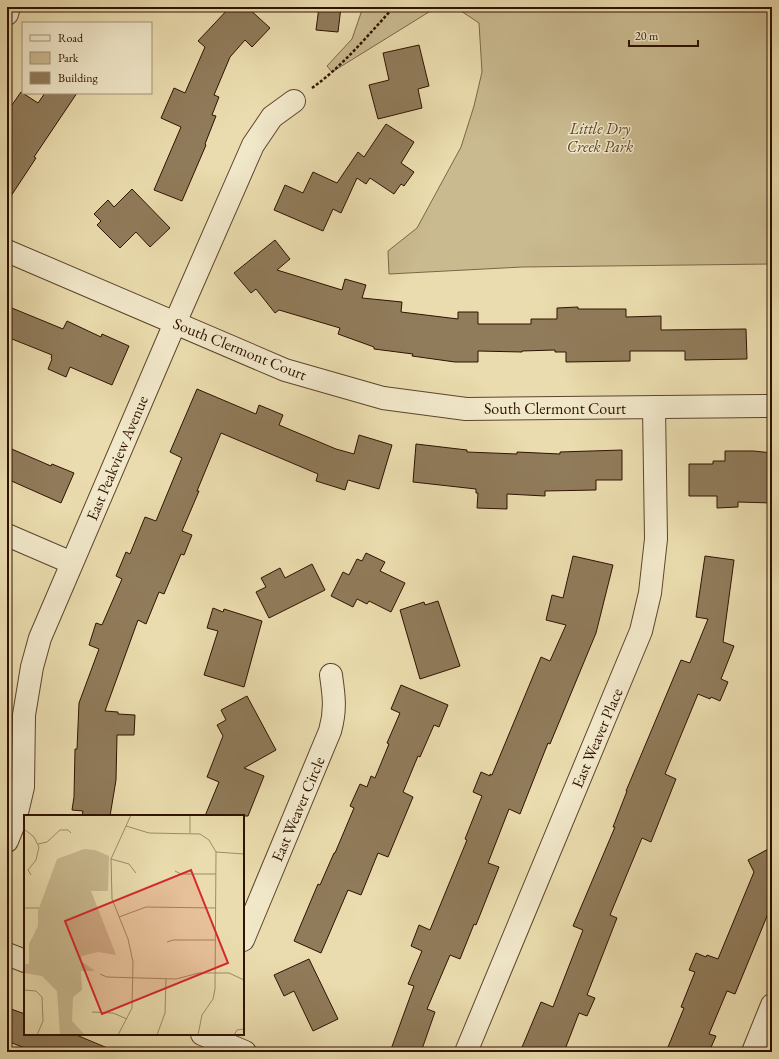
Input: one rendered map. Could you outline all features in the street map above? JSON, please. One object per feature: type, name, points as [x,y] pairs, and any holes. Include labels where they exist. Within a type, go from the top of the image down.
[{"type":"street","points":[[7,14],[9,7]]},
{"type":"street","name":"East Peakview Avenue","points":[[7,841],[15,821],[23,786],[24,715],[32,667],[40,638],[253,145],[272,117],[294,101]]},
{"type":"street","name":"South Clermont Court","points":[[7,251],[285,370],[383,398],[466,409],[772,406]]},
{"type":"street","name":"East Weaver Place","points":[[466,1052],[630,658],[646,612],[653,573],[656,539],[654,407]]},
{"type":"street","points":[[7,535],[72,563]]},
{"type":"street","name":"East Weaver Circle","points":[[244,938],[330,731],[334,716],[335,703],[331,675]]},
{"type":"street","points":[[7,954],[24,961]]},
{"type":"street","points":[[753,1052],[772,1005]]},
{"type":"street","points":[[205,1035],[245,1052]]},
{"type":"path","points":[[294,101],[325,78],[363,41],[394,7]]},
{"type":"green space","points":[[363,7],[437,7],[332,72],[327,66],[352,39]]},
{"type":"green space","name":"Little Dry Creek Park","points":[[455,7],[772,7],[772,264],[522,267],[389,274],[388,251],[417,228],[461,147],[474,106],[482,72],[479,23]]},
{"type":"building","points":[[230,7],[247,7],[270,28],[252,47],[245,40],[230,57],[214,95],[219,97],[212,115],[216,116],[205,144],[206,145],[182,201],[154,190],[181,127],[161,118],[174,88],[185,93],[205,47],[198,41]]},
{"type":"building","points":[[319,7],[341,7],[338,32],[316,30]]},
{"type":"building","points":[[419,45],[429,86],[418,89],[422,108],[378,119],[369,85],[389,80],[383,53]]},
{"type":"building","points":[[21,92],[38,103],[44,94],[76,94],[34,157],[36,158],[7,202],[7,112]]},
{"type":"building","points":[[386,124],[414,142],[401,163],[414,172],[404,186],[401,184],[394,194],[370,178],[366,184],[357,178],[341,213],[333,209],[323,231],[274,210],[285,185],[303,193],[313,172],[337,183],[358,152],[364,157]]},
{"type":"building","points":[[132,189],[170,228],[150,247],[136,232],[120,248],[97,225],[101,221],[94,214],[108,200],[114,207]]},
{"type":"building","points":[[275,240],[290,259],[277,270],[342,290],[345,279],[366,285],[362,298],[402,302],[401,312],[458,319],[458,312],[478,312],[478,324],[531,324],[531,319],[557,319],[557,308],[578,307],[578,309],[626,309],[626,317],[661,316],[661,330],[746,329],[747,359],[685,360],[685,351],[630,351],[630,361],[566,362],[566,352],[555,352],[555,350],[522,352],[478,351],[478,362],[455,362],[412,356],[413,354],[374,349],[374,347],[338,334],[340,328],[279,310],[275,313],[256,289],[251,293],[234,273]]},
{"type":"building","points":[[7,306],[63,329],[67,321],[101,337],[102,334],[129,346],[112,385],[70,367],[66,377],[48,369],[52,355],[7,337]]},
{"type":"building","points":[[197,389],[256,414],[259,405],[283,415],[279,425],[336,449],[354,454],[359,435],[392,445],[379,489],[348,480],[345,490],[316,481],[318,474],[221,433],[182,531],[192,535],[184,555],[181,554],[164,594],[159,592],[146,624],[138,620],[105,711],[118,712],[118,714],[135,715],[134,735],[117,735],[116,780],[110,815],[82,815],[83,811],[72,810],[79,703],[99,649],[89,645],[96,623],[102,625],[122,579],[116,576],[126,552],[130,554],[145,517],[156,521],[182,458],[170,452]]},
{"type":"building","points":[[416,444],[467,450],[467,452],[517,454],[517,452],[560,454],[560,452],[622,450],[622,480],[596,480],[596,490],[545,491],[545,496],[507,494],[507,509],[477,508],[478,493],[476,493],[476,489],[413,482]]},
{"type":"building","points":[[7,447],[51,466],[52,464],[74,473],[61,503],[7,479]]},
{"type":"building","points":[[725,451],[754,451],[772,453],[772,503],[738,502],[738,507],[717,508],[717,496],[689,496],[689,464],[713,464],[713,461],[725,461]]},
{"type":"building","points":[[366,553],[385,562],[380,571],[405,583],[391,612],[369,601],[367,604],[357,599],[353,607],[331,596],[343,572],[349,575],[357,559],[362,561]]},
{"type":"building","points":[[573,556],[613,565],[596,633],[550,744],[548,743],[520,814],[509,809],[488,863],[499,867],[476,925],[474,924],[460,959],[450,955],[427,1009],[435,1012],[421,1052],[390,1052],[414,986],[408,984],[422,951],[411,946],[419,925],[430,930],[467,840],[465,839],[482,796],[473,792],[481,772],[490,776],[490,774],[492,775],[541,657],[550,661],[566,625],[546,620],[552,595],[563,598]]},
{"type":"building","points":[[705,556],[734,560],[723,642],[734,646],[721,679],[728,682],[720,701],[698,694],[665,774],[676,779],[651,842],[642,838],[610,915],[617,918],[587,995],[595,998],[587,1016],[579,1013],[564,1052],[520,1052],[541,1002],[553,1007],[583,930],[573,926],[615,827],[613,827],[626,791],[681,660],[690,663],[708,619],[696,617]]},
{"type":"building","points":[[312,564],[325,590],[269,618],[256,592],[266,587],[261,578],[280,568],[285,578]]},
{"type":"building","points":[[438,601],[460,666],[420,679],[400,610],[424,602],[425,605]]},
{"type":"building","points":[[213,608],[223,612],[224,609],[262,621],[244,687],[204,675],[218,631],[207,628]]},
{"type":"building","points":[[401,685],[448,705],[439,727],[434,725],[420,757],[418,756],[403,792],[413,797],[388,857],[378,853],[361,895],[348,890],[321,953],[294,941],[318,884],[320,885],[354,808],[350,806],[360,784],[367,787],[371,776],[375,778],[389,744],[387,743],[400,713],[391,709]]},
{"type":"building","points":[[247,696],[276,750],[244,768],[264,776],[248,816],[205,815],[219,782],[207,777],[223,736],[217,725],[226,720],[221,710]]},
{"type":"building","points":[[772,847],[772,904],[735,994],[727,991],[709,1034],[716,1036],[709,1052],[666,1052],[684,1008],[681,1007],[695,972],[689,970],[696,953],[706,957],[707,955],[718,959],[754,872],[748,860]]},
{"type":"building","points":[[309,959],[338,1019],[313,1031],[294,991],[284,996],[274,975]]},
{"type":"building","points":[[11,1009],[24,1014],[24,1035],[76,1035],[117,1052],[35,1052],[7,1041],[7,1019]]}]
